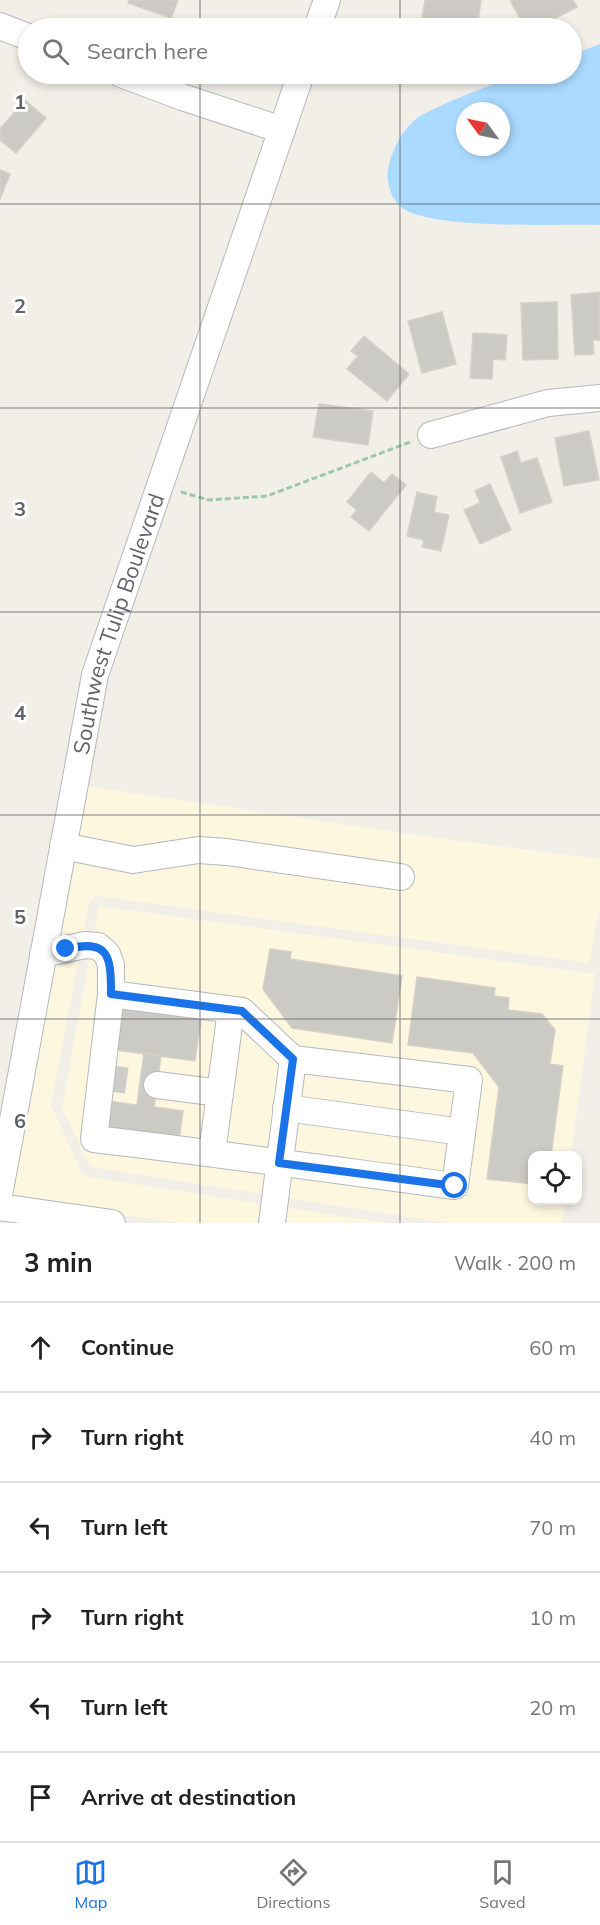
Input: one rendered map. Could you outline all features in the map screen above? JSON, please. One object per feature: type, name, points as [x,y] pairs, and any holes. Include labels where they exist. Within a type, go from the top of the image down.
[{"type":"street","points":[[321,18],[327,0]]},
{"type":"street","points":[[0,26],[18,33]]},
{"type":"street","points":[[146,84],[182,98],[282,130]]},
{"type":"street","name":"Southwest Tulip Boulevard","points":[[0,1190],[94,675],[298,84]]},
{"type":"street","points":[[431,435],[548,404],[600,398]]},
{"type":"street","points":[[63,846],[133,860],[199,850],[227,852],[401,877]]},
{"type":"street","points":[[49,922],[85,945]]},
{"type":"street","points":[[43,954],[85,945],[98,946],[107,954],[111,965],[111,994],[94,1139],[455,1186],[469,1080],[293,1059],[242,1011],[111,994]]},
{"type":"street","points":[[213,1153],[231,1010]]},
{"type":"street","points":[[272,1223],[293,1059]]},
{"type":"street","points":[[157,1084],[220,1093]]},
{"type":"street","points":[[286,1108],[462,1132]]},
{"type":"street","points":[[0,1207],[112,1223]]},
{"type":"path","points":[[159,486],[209,500],[267,496],[431,435]]},
{"type":"shaded area","points":[[85,786],[429,837],[600,859],[600,905],[589,963],[96,896],[89,903],[51,1105],[82,1173],[89,1177],[386,1223],[181,1223],[9,1199]]},
{"type":"shaded area","points":[[99,906],[595,974],[572,1151],[528,1151],[528,1205],[564,1205],[562,1223],[447,1223],[90,1167],[62,1108]]},
{"type":"water","points":[[600,44],[600,225],[466,223],[416,214],[401,207],[391,193],[388,182],[388,170],[393,152],[406,129],[416,119],[494,84],[582,84],[582,51]]},
{"type":"building","points":[[129,0],[178,0],[171,18],[128,3]]},
{"type":"building","points":[[425,0],[481,0],[478,18],[422,18]]},
{"type":"building","points":[[510,0],[573,0],[577,7],[556,18],[520,18]]},
{"type":"building","points":[[25,100],[46,118],[16,153],[0,140],[0,129]]},
{"type":"building","points":[[0,170],[10,174],[0,199]]},
{"type":"building","points":[[600,292],[600,340],[593,340],[594,354],[575,355],[571,295]]},
{"type":"building","points":[[557,302],[558,359],[523,360],[521,303]]},
{"type":"building","points":[[442,312],[456,364],[422,373],[408,321]]},
{"type":"building","points":[[473,333],[507,335],[505,360],[493,359],[492,379],[470,378]]},
{"type":"building","points":[[364,336],[409,374],[387,401],[347,369],[358,356],[351,351]]},
{"type":"building","points":[[319,404],[373,411],[368,445],[313,437]]},
{"type":"building","points":[[589,431],[599,480],[564,486],[555,438]]},
{"type":"building","points":[[517,451],[521,463],[537,458],[552,502],[520,513],[501,457]]},
{"type":"building","points":[[371,472],[384,483],[392,474],[406,485],[369,531],[351,517],[357,510],[347,502]]},
{"type":"building","points":[[490,484],[511,530],[480,544],[464,510],[480,503],[475,491]]},
{"type":"building","points":[[417,492],[437,497],[434,512],[449,515],[441,551],[422,547],[424,540],[407,536]]},
{"type":"building","points":[[270,949],[291,952],[290,959],[402,976],[392,1043],[292,1028],[263,989]]},
{"type":"building","points":[[417,977],[495,988],[494,996],[509,998],[508,1010],[542,1014],[555,1030],[550,1064],[563,1066],[552,1151],[528,1151],[528,1184],[487,1179],[499,1087],[473,1053],[408,1045]]},
{"type":"building","points":[[123,1008],[201,1020],[195,1061],[117,1050]]},
{"type":"building","points":[[144,1053],[161,1056],[154,1107],[183,1111],[179,1141],[104,1131],[108,1101],[137,1105]]},
{"type":"tunnel","points":[[101,1077],[157,1085]]},
{"type":"route","points":[[66,949],[85,945],[98,946],[107,954],[111,965],[111,994],[242,1011],[293,1059],[279,1163],[455,1186]]}]
